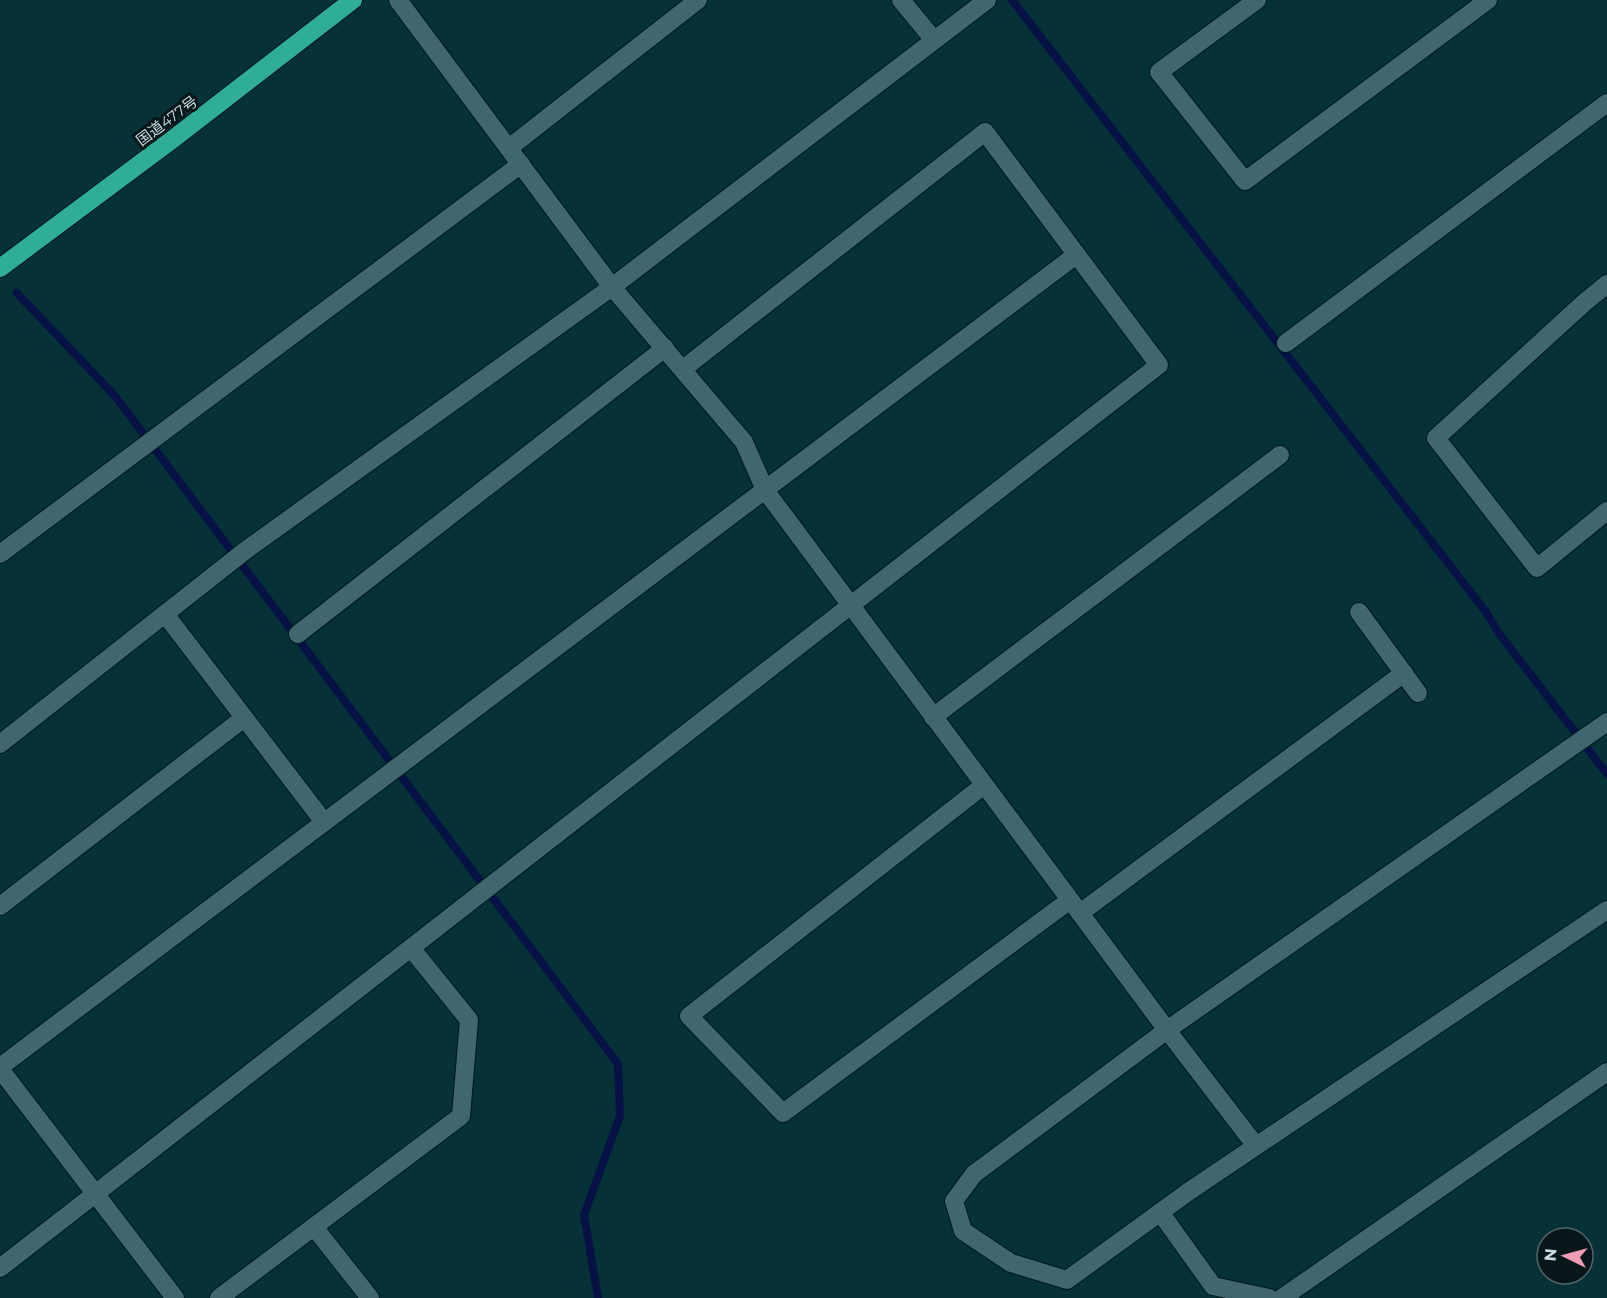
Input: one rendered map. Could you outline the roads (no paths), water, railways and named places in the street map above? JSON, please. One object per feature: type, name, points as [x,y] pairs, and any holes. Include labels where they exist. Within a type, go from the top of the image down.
[{"type":"highway","name":"国道477号","points":[[0,268],[173,139],[353,0]]},
{"type":"street","points":[[398,0],[612,287],[744,442],[765,490],[1256,1146]]},
{"type":"street","points":[[509,148],[698,0]]},
{"type":"street","points":[[901,0],[934,40]]},
{"type":"street","points":[[0,744],[246,550],[612,287],[987,0]]},
{"type":"street","points":[[1257,0],[1159,72],[1245,181],[1488,0]]},
{"type":"street","points":[[1286,343],[1607,103]]},
{"type":"street","points":[[0,1268],[1159,365],[984,132],[683,369]]},
{"type":"street","points":[[0,554],[520,164]]},
{"type":"street","points":[[175,1298],[0,1068],[1076,255]]},
{"type":"street","points":[[1607,284],[1436,438],[1537,568],[1607,511]]},
{"type":"street","points":[[298,634],[665,348]]},
{"type":"street","points":[[933,717],[1280,455]]},
{"type":"street","points":[[1359,612],[1418,693]]},
{"type":"street","points":[[165,614],[324,822]]},
{"type":"street","points":[[984,785],[689,1016],[783,1113],[1404,673]]},
{"type":"street","points":[[0,906],[244,718]]},
{"type":"street","points":[[1607,722],[1167,1030],[974,1174],[954,1201],[963,1231],[1011,1263],[1067,1280],[1256,1146],[1607,910]]},
{"type":"street","points":[[219,1298],[461,1116],[469,1020],[411,948]]},
{"type":"street","points":[[1282,1298],[1607,1072]]},
{"type":"street","points":[[1160,1212],[1213,1286],[1269,1298]]},
{"type":"street","points":[[314,1227],[370,1298]]},
{"type":"waterway","points":[[1012,0],[1486,612],[1498,632],[1607,774]]},
{"type":"waterway","points":[[17,293],[115,396],[618,1064],[620,1116],[584,1215],[598,1298]]}]
